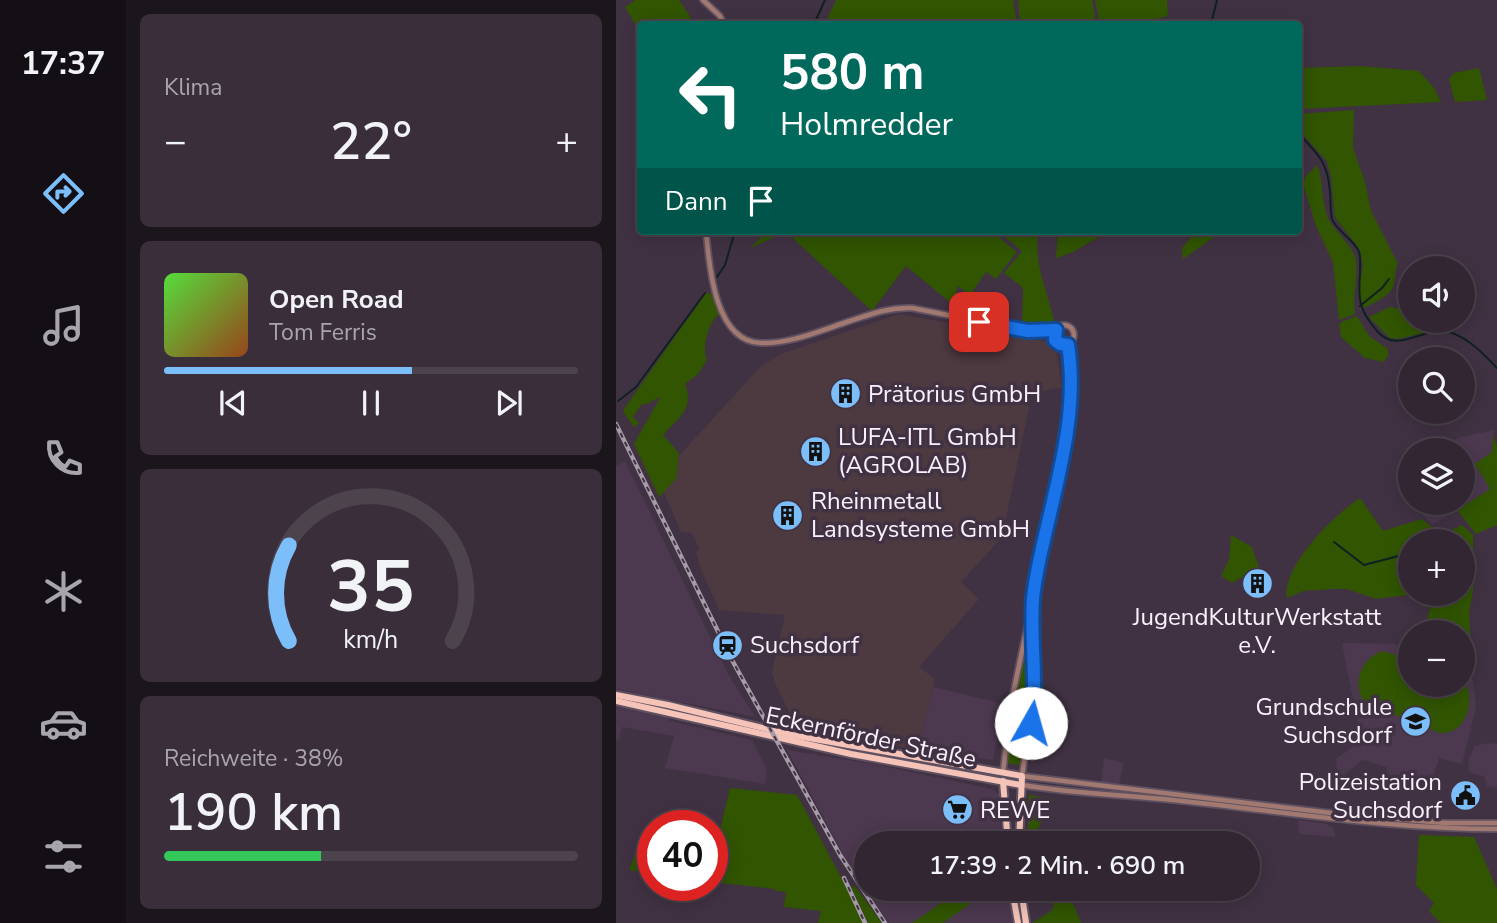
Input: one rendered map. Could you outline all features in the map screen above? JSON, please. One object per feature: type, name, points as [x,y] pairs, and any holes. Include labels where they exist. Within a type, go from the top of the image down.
[{"type":"main road","name":"Eckernförder Straße","points":[[616,695],[792,735],[1022,776]]},
{"type":"main road","name":"Eckernförder Straße","points":[[616,702],[851,754],[1021,785]]},
{"type":"main road","points":[[1003,772],[1007,831]]},
{"type":"main road","points":[[1019,831],[1022,776]]},
{"type":"main road","points":[[1014,901],[1018,923]]},
{"type":"main road","points":[[1023,901],[1026,923]]},
{"type":"street","points":[[703,0],[722,21]]},
{"type":"street","points":[[707,235],[713,285],[720,309],[729,324],[746,339],[760,343],[812,334],[897,307],[1039,332],[1055,333],[1064,325],[1073,330],[1074,339],[1065,345]]},
{"type":"street","points":[[1055,333],[1057,342],[1065,345]]},
{"type":"street","points":[[1003,772],[1012,698],[1067,433],[1071,398],[1069,360],[1065,357],[1065,345]]},
{"type":"street","points":[[1022,776],[1035,686],[1033,599]]},
{"type":"street","name":"Eckernförder Straße","points":[[1022,776],[1350,816],[1446,823],[1497,823]]},
{"type":"street","name":"Eckernförder Straße","points":[[1021,785],[1181,800],[1347,822],[1416,828],[1497,829]]},
{"type":"shaded area","points":[[899,314],[1045,341],[1057,355],[1062,387],[1032,393],[1002,537],[961,582],[979,599],[919,667],[935,679],[918,750],[797,728],[772,672],[785,615],[719,610],[700,567],[696,552],[699,548],[692,533],[681,532],[658,479],[761,366],[781,354]]},
{"type":"shaded area","points":[[1494,430],[1492,451],[1489,455],[1490,489],[1475,498],[1475,438],[1458,438]]},
{"type":"shaded area","points":[[625,461],[728,674],[755,717],[616,689],[616,466]]},
{"type":"shaded area","points":[[1424,515],[1448,515],[1432,525]]},
{"type":"shaded area","name":"Grundschule Suchsdorf","points":[[1342,643],[1398,646],[1398,697],[1475,697],[1476,707],[1462,764],[1439,758],[1429,790],[1417,787],[1387,788],[1387,767],[1362,760],[1338,780],[1336,759],[1353,747],[1360,735]]},
{"type":"shaded area","points":[[933,687],[1004,704],[993,760],[918,750]]},
{"type":"shaded area","points":[[616,707],[665,716],[670,721],[752,740],[767,769],[765,784],[665,768],[674,736],[622,727],[619,740],[616,739]]},
{"type":"shaded area","points":[[1497,744],[1497,787],[1493,788],[1487,787],[1485,777],[1469,772],[1468,764],[1474,746]]},
{"type":"shaded area","points":[[787,750],[879,765],[991,789],[999,794],[1001,831],[854,831],[854,874]]},
{"type":"shaded area","points":[[1104,758],[1124,763],[1119,784],[1101,783]]},
{"type":"shaded area","points":[[1298,820],[1327,824],[1334,829],[1335,837],[1299,834]]},
{"type":"shaded area","points":[[873,901],[944,901],[912,923],[889,923]]},
{"type":"shaded area","points":[[974,901],[1011,901],[1015,923],[943,923]]},
{"type":"green space","points":[[636,0],[679,0],[693,21],[637,21],[637,27],[625,7]]},
{"type":"green space","points":[[836,0],[1013,0],[1016,21],[826,21]]},
{"type":"green space","points":[[1018,0],[1092,0],[1096,21],[1020,21]]},
{"type":"green space","points":[[1095,0],[1167,0],[1168,16],[1148,21],[1099,21]]},
{"type":"green space","points":[[1361,66],[1419,71],[1434,88],[1441,102],[1302,109],[1302,68]]},
{"type":"green space","points":[[1479,68],[1487,100],[1455,102],[1449,79],[1454,73]]},
{"type":"green space","points":[[1354,110],[1353,148],[1365,182],[1371,211],[1398,264],[1391,291],[1364,308],[1358,292],[1363,266],[1360,250],[1335,217],[1327,161],[1302,133],[1302,114]]},
{"type":"green space","points":[[1317,165],[1328,218],[1351,249],[1356,261],[1355,314],[1339,320],[1333,262],[1316,226],[1303,184],[1306,176]]},
{"type":"green space","points":[[764,235],[779,235],[750,248]]},
{"type":"green space","points":[[789,235],[996,235],[1017,252],[996,279],[986,272],[970,295],[958,286],[952,304],[906,266],[872,311]]},
{"type":"green space","points":[[1002,235],[1038,235],[1039,266],[1054,320],[1049,325],[1022,325],[1023,288],[1004,273],[1022,251]]},
{"type":"green space","points":[[1058,235],[1102,235],[1073,252],[1056,258]]},
{"type":"green space","points":[[1193,235],[1213,235],[1183,259],[1182,248]]},
{"type":"green space","points":[[706,293],[712,294],[720,314],[712,322],[707,335],[707,360],[698,374],[685,384],[688,393],[686,407],[663,435],[679,453],[676,479],[659,497],[634,444],[661,396],[642,404],[633,417],[639,423],[634,427],[624,409]]},
{"type":"green space","points":[[1390,307],[1398,308],[1398,333],[1424,333],[1390,338],[1369,317]]},
{"type":"green space","points":[[1357,316],[1369,336],[1388,349],[1388,356],[1383,362],[1365,358],[1341,337],[1339,323]]},
{"type":"green space","points":[[1493,435],[1497,446],[1497,525],[1476,534],[1475,529],[1461,515],[1475,515],[1475,499],[1490,489],[1475,464],[1492,452]]},
{"type":"green space","points":[[1360,498],[1383,531],[1422,519],[1434,529],[1398,529],[1398,596],[1376,599],[1347,589],[1333,589],[1303,591],[1287,598],[1287,585],[1301,557],[1324,528]]},
{"type":"green space","points":[[1231,535],[1252,547],[1259,567],[1232,583],[1221,576],[1229,560]]},
{"type":"green space","points":[[1431,606],[1470,606],[1469,620],[1427,620]]},
{"type":"green space","points":[[1031,620],[1033,685],[1030,698],[1019,696],[1016,692]]},
{"type":"green space","points":[[1382,651],[1398,656],[1398,697],[1469,697],[1467,715],[1457,728],[1440,733],[1365,703],[1359,688],[1360,673],[1375,655]]},
{"type":"green space","points":[[1014,707],[1030,711],[1020,765],[1007,763]]},
{"type":"green space","points":[[730,788],[797,795],[863,923],[818,923],[821,911],[784,907],[786,892],[728,884],[728,810],[725,810]]},
{"type":"green space","points":[[1029,795],[1054,799],[1038,831],[1028,831]]},
{"type":"green space","points":[[1419,835],[1474,837],[1497,889],[1497,923],[1441,923],[1429,911],[1434,903],[1416,885]]},
{"type":"green space","points":[[637,848],[637,871],[629,870]]},
{"type":"green space","points":[[858,901],[866,901],[882,923],[868,923]]},
{"type":"green space","points":[[944,901],[974,901],[943,923],[912,923]]},
{"type":"green space","points":[[1052,901],[1072,901],[1081,923],[1033,923],[1052,910]]},
{"type":"waterway","points":[[815,21],[825,0]]},
{"type":"waterway","points":[[1212,21],[1217,0]]},
{"type":"waterway","points":[[1302,137],[1316,153],[1327,173],[1332,219],[1359,252],[1361,304],[1366,317],[1377,331],[1384,337],[1399,341],[1432,332],[1449,332],[1472,344],[1497,368]]},
{"type":"waterway","points":[[717,277],[725,265],[734,235]]},
{"type":"waterway","points":[[1360,306],[1389,279]]},
{"type":"waterway","points":[[618,401],[636,387],[705,293]]},
{"type":"waterway","points":[[1334,542],[1364,565],[1398,556]]},
{"type":"railway","points":[[616,424],[732,660],[840,855],[885,923]]},
{"type":"railway","points":[[844,878],[865,923]]},
{"type":"place","name":"Prätorius GmbH","points":[[845,394]]},
{"type":"place","name":"LUFA-ITL GmbH (AGROLAB)","points":[[815,451]]},
{"type":"place","name":"Rheinmetall Landsysteme GmbH","points":[[788,515]]},
{"type":"place","name":"JugendKulturWerkstatt e.V.","points":[[1257,583]]},
{"type":"place","name":"Suchsdorf","points":[[727,645]]},
{"type":"place","name":"Grundschule Suchsdorf","points":[[1415,721]]},
{"type":"place","name":"Polizeistation Suchsdorf","points":[[1465,796]]},
{"type":"place","name":"REWE","points":[[957,810]]},
{"type":"route","points":[[979,322],[1028,331],[1056,330],[1055,340],[1068,345],[1071,398],[1067,433],[1033,599],[1035,679],[1031,723]]}]
